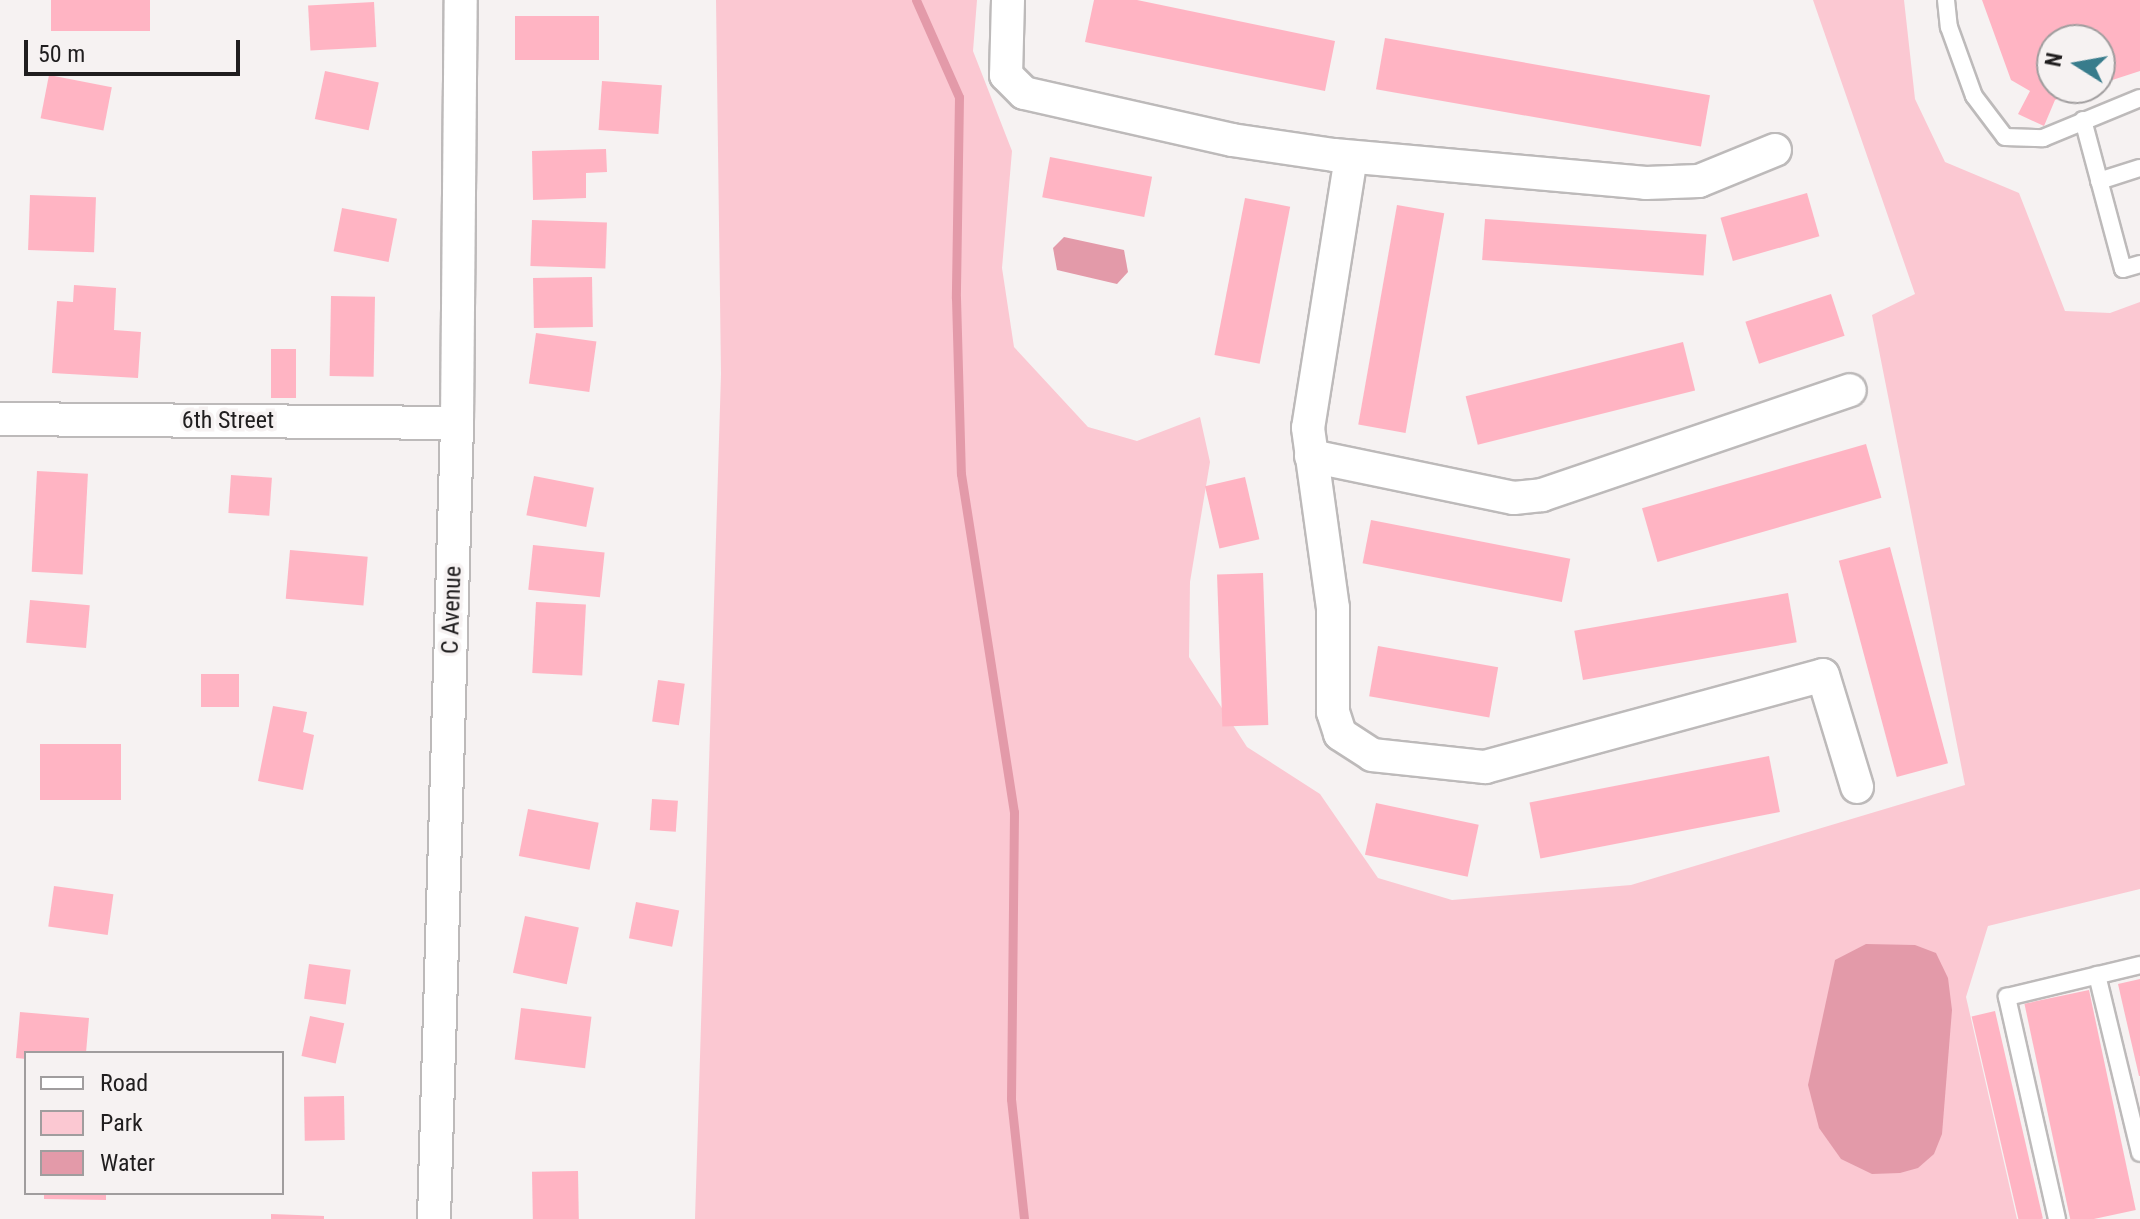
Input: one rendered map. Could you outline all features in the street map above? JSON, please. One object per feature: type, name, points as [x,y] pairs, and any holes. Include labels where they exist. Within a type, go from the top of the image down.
[{"type":"street","name":"C Avenue","points":[[434,1219],[457,423],[461,0]]},
{"type":"street","points":[[1008,0],[1006,75],[1024,93],[1232,140],[1351,157],[1646,183],[1699,181],[1775,150]]},
{"type":"street","points":[[1351,157],[1308,428],[1333,608],[1333,712],[1340,734],[1372,755],[1485,767],[1823,675],[1857,787]]},
{"type":"street","points":[[1311,456],[1514,498],[1542,495],[1850,390]]},
{"type":"street","name":"6th Street","points":[[0,419],[457,423]]},
{"type":"lane","points":[[1946,0],[1949,27],[1974,96],[2005,137],[2043,138],[2140,98]]},
{"type":"lane","points":[[2083,120],[2123,269],[2140,264]]},
{"type":"lane","points":[[2099,181],[2140,168]]},
{"type":"lane","points":[[2057,1219],[2007,997],[2140,965]]},
{"type":"lane","points":[[2097,975],[2140,1153]]},
{"type":"green space","points":[[716,0],[977,0],[973,51],[1012,151],[1002,268],[1014,347],[1088,427],[1137,441],[1200,417],[1210,462],[1190,582],[1189,657],[1247,747],[1320,794],[1378,878],[1452,900],[1631,885],[1965,785],[1872,315],[1915,294],[1813,0],[1904,0],[1915,99],[1945,162],[2019,193],[2065,311],[2110,313],[2140,302],[2140,889],[1988,926],[1966,997],[2017,1219],[695,1219],[721,374]]},
{"type":"water","points":[[1064,237],[1124,250],[1128,272],[1117,284],[1057,270],[1053,248]]},
{"type":"water","points":[[1866,944],[1915,945],[1936,953],[1948,978],[1952,1010],[1942,1134],[1934,1154],[1918,1168],[1900,1173],[1872,1174],[1841,1159],[1819,1128],[1808,1085],[1835,960]]},
{"type":"building","points":[[51,0],[150,0],[150,31],[51,31]]},
{"type":"building","points":[[1094,0],[1137,0],[1335,41],[1325,91],[1085,42]]},
{"type":"building","points":[[1982,0],[2140,0],[2140,71],[2116,79],[2116,24],[2036,24],[2036,104],[2053,104],[2044,126],[2018,114],[2030,91],[2011,80]]},
{"type":"building","points":[[374,2],[376,47],[310,50],[308,5]]},
{"type":"building","points":[[515,16],[599,16],[599,60],[515,60]]},
{"type":"building","points":[[1385,38],[1710,95],[1701,147],[1376,89]]},
{"type":"building","points":[[325,71],[379,82],[369,130],[315,119]]},
{"type":"building","points":[[49,75],[112,87],[103,130],[41,118]]},
{"type":"building","points":[[602,81],[662,85],[658,134],[599,130]]},
{"type":"building","points":[[606,149],[607,172],[586,173],[586,198],[533,200],[532,151]]},
{"type":"building","points":[[1050,157],[1152,177],[1144,217],[1042,197]]},
{"type":"building","points":[[1807,193],[1819,236],[1733,261],[1720,218]]},
{"type":"building","points":[[30,195],[96,197],[94,252],[28,250]]},
{"type":"building","points":[[1245,198],[1290,207],[1260,364],[1214,355]]},
{"type":"building","points":[[1397,205],[1444,213],[1406,433],[1358,425]]},
{"type":"building","points":[[342,208],[397,219],[389,262],[334,251]]},
{"type":"building","points":[[1485,219],[1706,234],[1704,275],[1482,260]]},
{"type":"building","points":[[532,220],[607,223],[605,269],[530,266]]},
{"type":"building","points":[[592,277],[593,327],[534,328],[533,278]]},
{"type":"building","points":[[74,285],[116,288],[114,330],[141,332],[138,378],[52,373],[57,301],[73,302]]},
{"type":"building","points":[[1831,294],[1845,336],[1759,364],[1745,322]]},
{"type":"building","points":[[331,296],[375,297],[374,377],[330,376]]},
{"type":"building","points":[[536,333],[596,341],[589,392],[529,384]]},
{"type":"building","points":[[1683,342],[1695,391],[1478,445],[1466,396]]},
{"type":"building","points":[[271,349],[296,349],[296,398],[271,398]]},
{"type":"building","points":[[1866,444],[1881,498],[1657,562],[1642,508]]},
{"type":"building","points":[[37,471],[88,474],[83,575],[32,572]]},
{"type":"building","points":[[231,475],[272,478],[269,516],[228,513]]},
{"type":"building","points":[[534,476],[594,488],[586,527],[526,515]]},
{"type":"building","points":[[1245,477],[1259,539],[1219,549],[1205,486]]},
{"type":"building","points":[[1371,520],[1570,559],[1562,602],[1363,563]]},
{"type":"building","points":[[533,545],[605,553],[600,597],[528,590]]},
{"type":"building","points":[[1890,547],[1948,763],[1897,777],[1839,561]]},
{"type":"building","points":[[290,550],[368,557],[363,606],[286,599]]},
{"type":"building","points":[[1263,573],[1268,725],[1222,727],[1217,575]]},
{"type":"building","points":[[1788,593],[1797,642],[1583,680],[1574,631]]},
{"type":"building","points":[[30,600],[90,605],[86,648],[26,643]]},
{"type":"building","points":[[536,602],[586,605],[582,676],[532,673]]},
{"type":"building","points":[[1378,646],[1498,667],[1489,717],[1369,696]]},
{"type":"building","points":[[201,674],[239,674],[239,707],[201,707]]},
{"type":"building","points":[[658,680],[685,684],[679,725],[652,722]]},
{"type":"building","points":[[273,706],[307,712],[303,732],[314,735],[303,790],[258,781]]},
{"type":"building","points":[[40,744],[121,744],[121,800],[40,800]]},
{"type":"building","points":[[1769,756],[1780,812],[1540,859],[1529,803]]},
{"type":"building","points":[[652,799],[678,801],[676,832],[650,830]]},
{"type":"building","points":[[1376,803],[1479,825],[1468,877],[1365,855]]},
{"type":"building","points":[[528,809],[599,823],[590,870],[519,856]]},
{"type":"building","points":[[54,886],[113,894],[108,935],[48,927]]},
{"type":"building","points":[[636,902],[679,910],[672,947],[629,938]]},
{"type":"building","points":[[525,916],[579,927],[567,984],[513,973]]},
{"type":"building","points":[[309,964],[351,970],[346,1005],[304,999]]},
{"type":"building","points":[[2140,979],[2140,1076],[2139,1076],[2118,984]]},
{"type":"building","points":[[2089,990],[2136,1210],[2094,1219],[2070,1219],[2024,1004]]},
{"type":"building","points":[[521,1008],[591,1017],[585,1068],[515,1060]]},
{"type":"building","points":[[1995,1011],[2043,1219],[2018,1219],[1972,1016]]},
{"type":"building","points":[[20,1012],[89,1018],[86,1051],[24,1051],[24,1059],[16,1058]]},
{"type":"building","points":[[310,1016],[344,1023],[336,1063],[301,1056]]},
{"type":"building","points":[[344,1096],[345,1140],[305,1141],[304,1097]]},
{"type":"building","points":[[578,1171],[579,1219],[533,1219],[532,1172]]},
{"type":"building","points":[[44,1195],[106,1195],[106,1200],[44,1199]]},
{"type":"building","points":[[271,1214],[324,1216],[324,1219],[271,1219]]},
{"type":"waterway","points":[[916,0],[959,97],[956,298],[961,474],[1014,812],[1011,1099],[1024,1219]]}]
